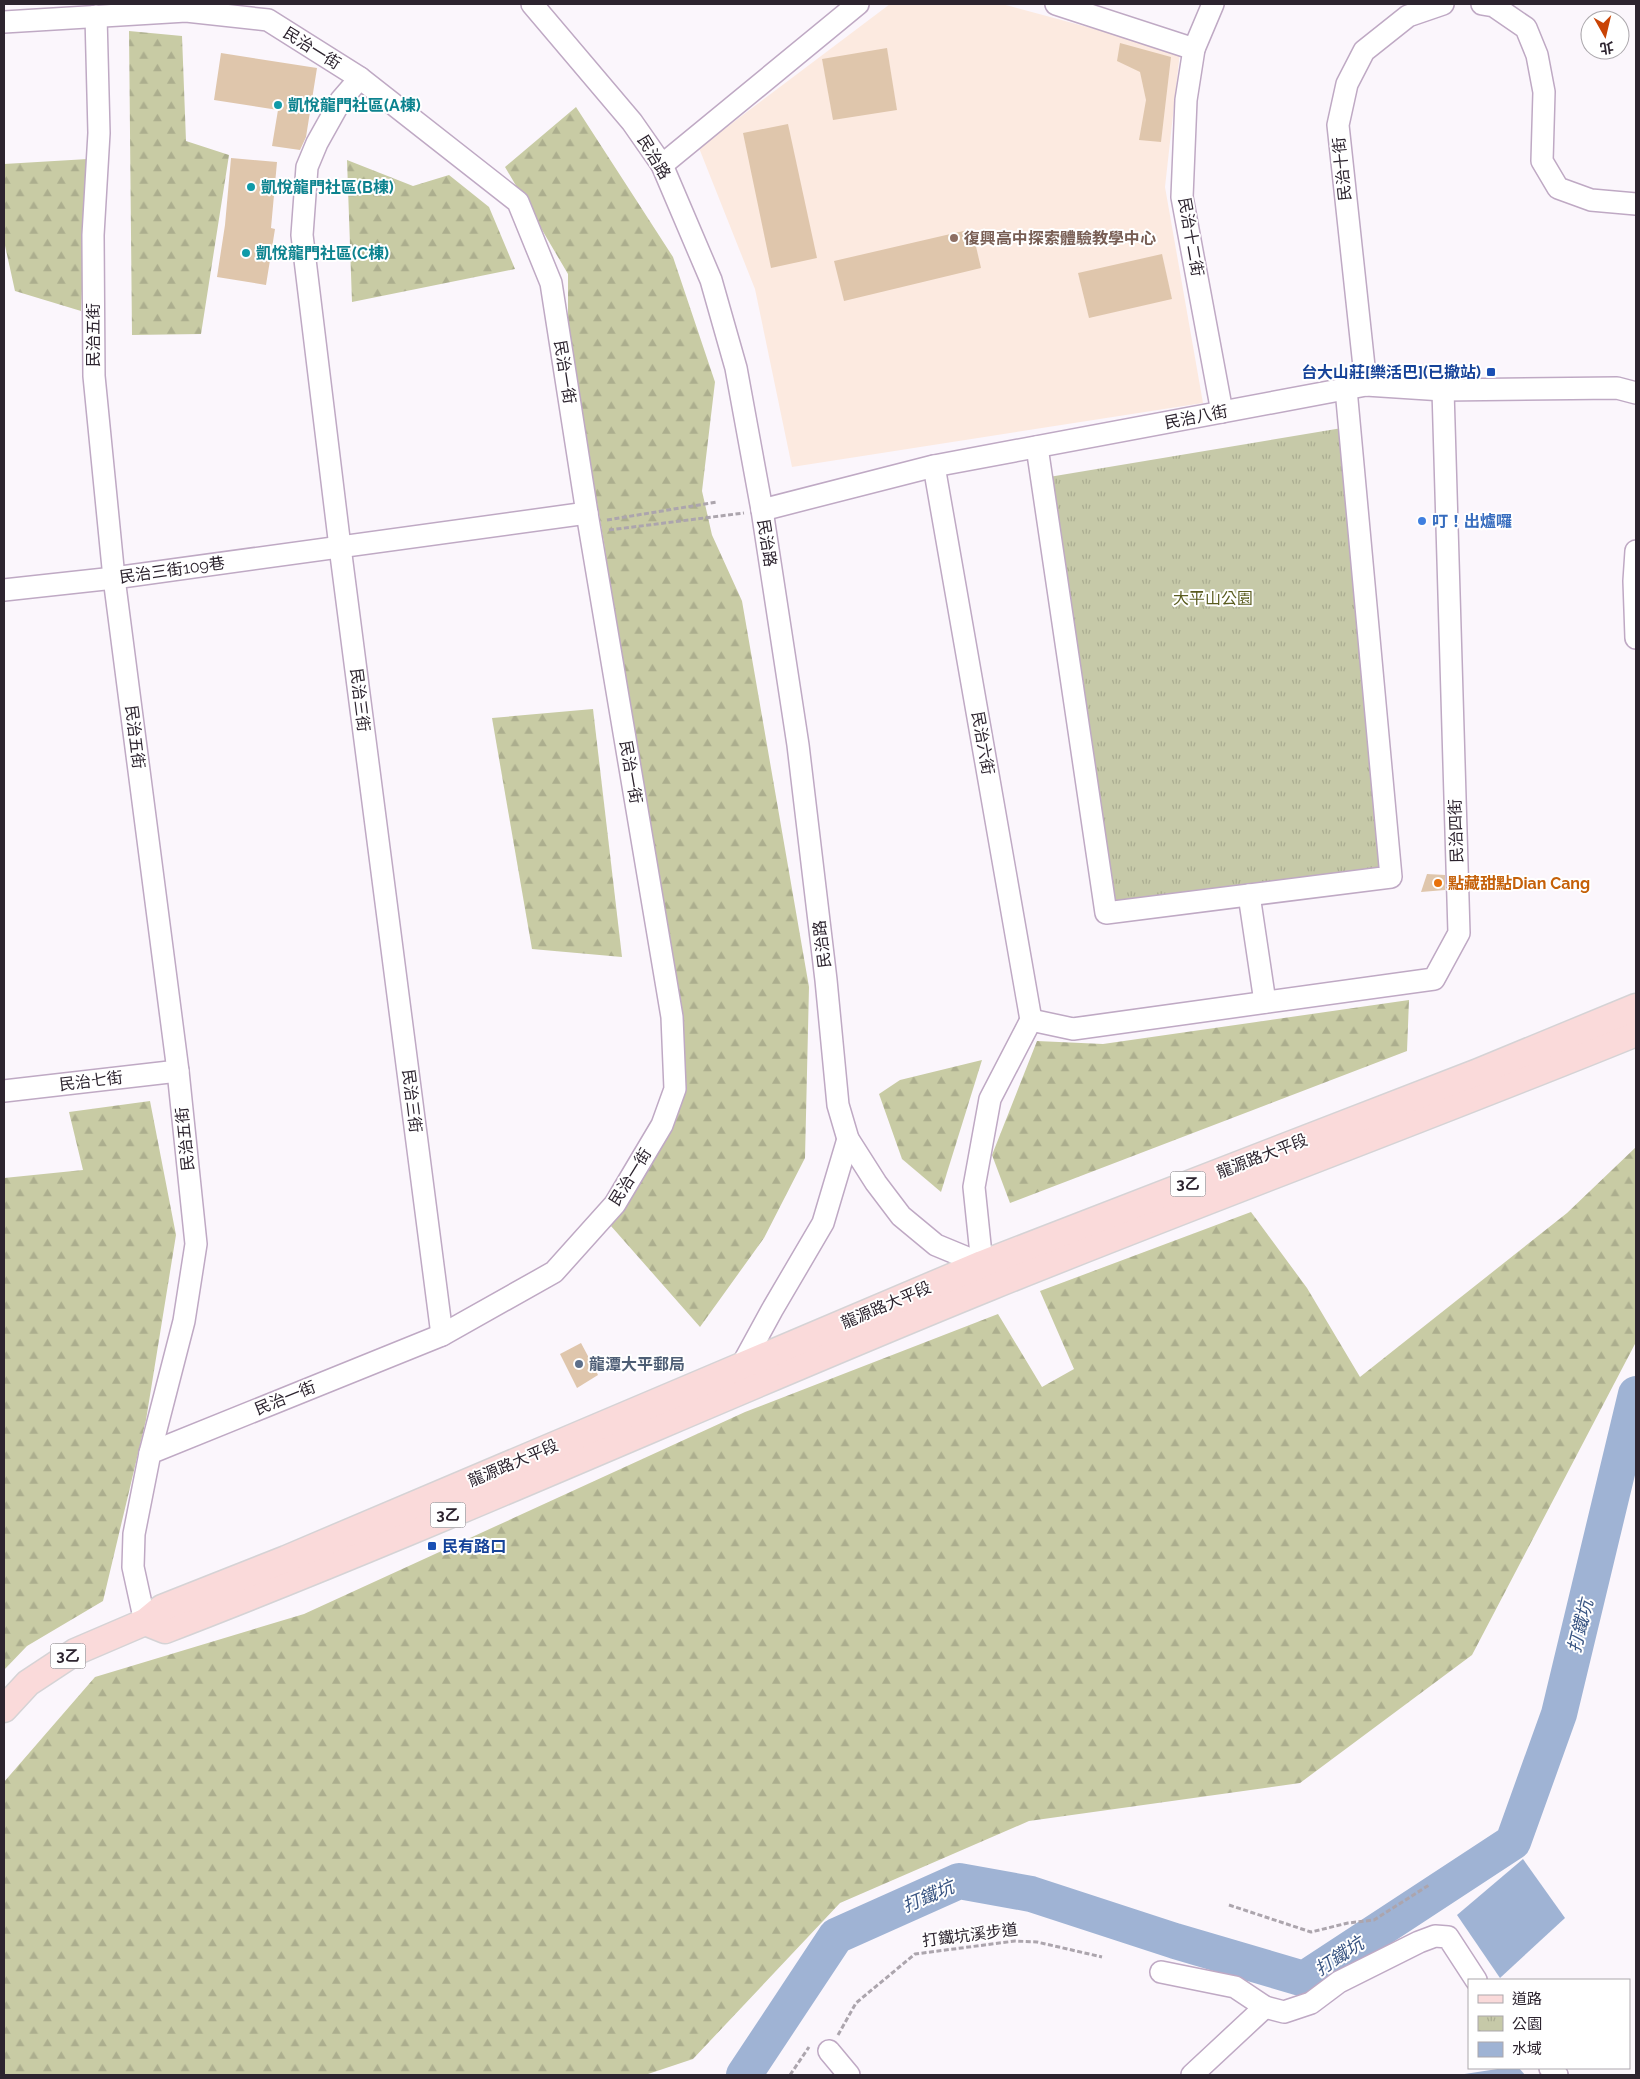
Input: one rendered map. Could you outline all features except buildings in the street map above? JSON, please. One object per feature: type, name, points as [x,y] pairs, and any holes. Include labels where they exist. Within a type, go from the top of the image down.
[{"type":"main road","name":"龍源路大平段","points":[[145,1622],[165,1630],[302,1578],[746,1376],[1636,1007]]},
{"type":"main road","name":"龍源路大平段","points":[[987,1275],[1476,1098],[1636,1033]]},
{"type":"main road","name":"3乙","points":[[4,1709],[28,1683],[75,1652],[145,1622]]},
{"type":"street","name":"民治路","points":[[532,4],[632,122],[662,165],[711,280],[736,368],[762,510],[799,755],[826,980],[838,1104],[848,1139],[876,1183],[901,1216],[936,1245],[987,1275]]},
{"type":"street","points":[[662,165],[858,4]]},
{"type":"street","points":[[1056,4],[1194,50]]},
{"type":"street","name":"民治十二街","points":[[1213,4],[1194,50],[1186,100],[1182,197],[1222,412]]},
{"type":"street","name":"民治十街","points":[[1249,895],[1391,877],[1338,125],[1347,84],[1364,51],[1408,16],[1443,4]]},
{"type":"street","points":[[1482,4],[1494,6],[1526,28],[1537,55],[1544,92],[1542,161],[1558,188],[1592,200],[1636,204]]},
{"type":"street","name":"民治一街","points":[[4,22],[186,11],[268,20],[360,78],[518,202],[551,284],[596,516],[672,1017],[675,1089],[662,1125],[615,1204],[554,1272],[442,1335],[150,1452]]},
{"type":"street","name":"民治五街","points":[[96,16],[99,133],[93,235],[94,376],[114,578],[178,1070],[196,1244],[184,1322],[150,1452]]},
{"type":"street","name":"民治三街","points":[[360,78],[341,100],[317,143],[307,167],[302,235],[340,547],[442,1335]]},
{"type":"street","name":"民治八街","points":[[762,510],[934,466],[1356,387],[1443,390],[1617,388],[1636,392]]},
{"type":"street","name":"民治四街","points":[[1031,1020],[1073,1029],[1434,978],[1459,933],[1443,390]]},
{"type":"street","points":[[1037,447],[1106,913],[1249,895],[1265,1002]]},
{"type":"street","name":"民治六街","points":[[934,466],[1031,1020]]},
{"type":"street","name":"民治三街109巷","points":[[4,590],[114,578],[340,547],[596,516]]},
{"type":"street","points":[[1636,551],[1634,581],[1636,638]]},
{"type":"street","points":[[987,1275],[974,1188],[990,1099],[1031,1020]]},
{"type":"street","name":"民治七街","points":[[4,1092],[178,1070]]},
{"type":"street","points":[[746,1376],[772,1310],[823,1223],[848,1139]]},
{"type":"street","points":[[145,1622],[133,1567],[134,1534],[150,1452]]},
{"type":"street","points":[[1162,1972],[1236,1987],[1265,2007],[1284,2012],[1310,2003],[1339,1982],[1374,1963],[1435,1936],[1448,1937],[1475,1979]]},
{"type":"street","points":[[1192,2075],[1265,2007]]},
{"type":"street","points":[[829,2051],[849,2075]]},
{"type":"path","points":[[596,516],[717,502]]},
{"type":"path","points":[[608,530],[762,510]]},
{"type":"path","points":[[1229,1905],[1312,1932],[1348,1923],[1374,1920],[1429,1886]]},
{"type":"path","name":"打鐵坑溪步道","points":[[856,2003],[915,1954],[1015,1941],[1037,1942],[1102,1957]]},
{"type":"shaded area","name":"復興高中探索體驗教學中心","points":[[890,4],[1002,4],[1180,52],[1165,187],[1203,403],[792,467],[755,289],[699,148]]},
{"type":"green space","points":[[129,31],[182,36],[186,141],[229,155],[201,334],[132,335]]},
{"type":"green space","points":[[576,107],[673,257],[715,382],[702,491],[712,535],[742,601],[809,987],[805,1158],[764,1238],[700,1327],[611,1226],[674,1107],[651,866],[604,543],[568,335],[568,274],[505,167]]},
{"type":"green space","points":[[88,159],[81,311],[15,291],[4,241],[4,164]]},
{"type":"green space","points":[[347,160],[413,186],[449,175],[489,207],[515,269],[352,302]]},
{"type":"green space","name":"大平山公園","points":[[1342,428],[1385,873],[1109,909],[1049,477]]},
{"type":"green space","points":[[593,709],[622,957],[532,949],[492,718]]},
{"type":"green space","points":[[1409,1000],[1407,1051],[1010,1203],[992,1155],[1037,1041],[1103,1044]]},
{"type":"green space","points":[[982,1060],[941,1192],[902,1159],[879,1094],[900,1080]]},
{"type":"green space","points":[[150,1101],[176,1235],[146,1420],[103,1601],[27,1646],[4,1670],[4,1178],[83,1170],[69,1112]]},
{"type":"green space","points":[[1636,1147],[1636,1342],[1472,1655],[1300,1783],[1029,1821],[840,1903],[693,2059],[645,2075],[4,2075],[4,1782],[95,1677],[304,1614],[745,1412],[998,1314],[1042,1387],[1074,1369],[1040,1291],[1251,1212],[1307,1288],[1360,1377],[1567,1213]]},
{"type":"water","points":[[1523,1859],[1565,1918],[1500,1978],[1457,1915]]},
{"type":"water","points":[[1497,2069],[1520,2069],[1525,2075],[1458,2075]]},
{"type":"waterway","name":"打鐵坑","points":[[744,2075],[836,1936],[959,1881],[1031,1894],[1175,1941],[1304,1979],[1513,1842],[1559,1714],[1636,1394]]},
{"type":"place","name":"凱悅龍門社區(A棟)","points":[[278,105]]},
{"type":"place","name":"凱悅龍門社區(B棟)","points":[[251,187]]},
{"type":"place","name":"復興高中探索體驗教學中心","points":[[954,238]]},
{"type":"place","name":"凱悅龍門社區(C棟)","points":[[246,253]]},
{"type":"place","name":"台大山莊[樂活巴](已撤站)","points":[[1491,372]]},
{"type":"place","name":"叮！出爐囉","points":[[1422,521]]},
{"type":"place","name":"點藏甜點Dian Cang","points":[[1438,883]]},
{"type":"place","name":"龍潭大平郵局","points":[[579,1364]]},
{"type":"place","name":"民有路口","points":[[432,1546]]}]
